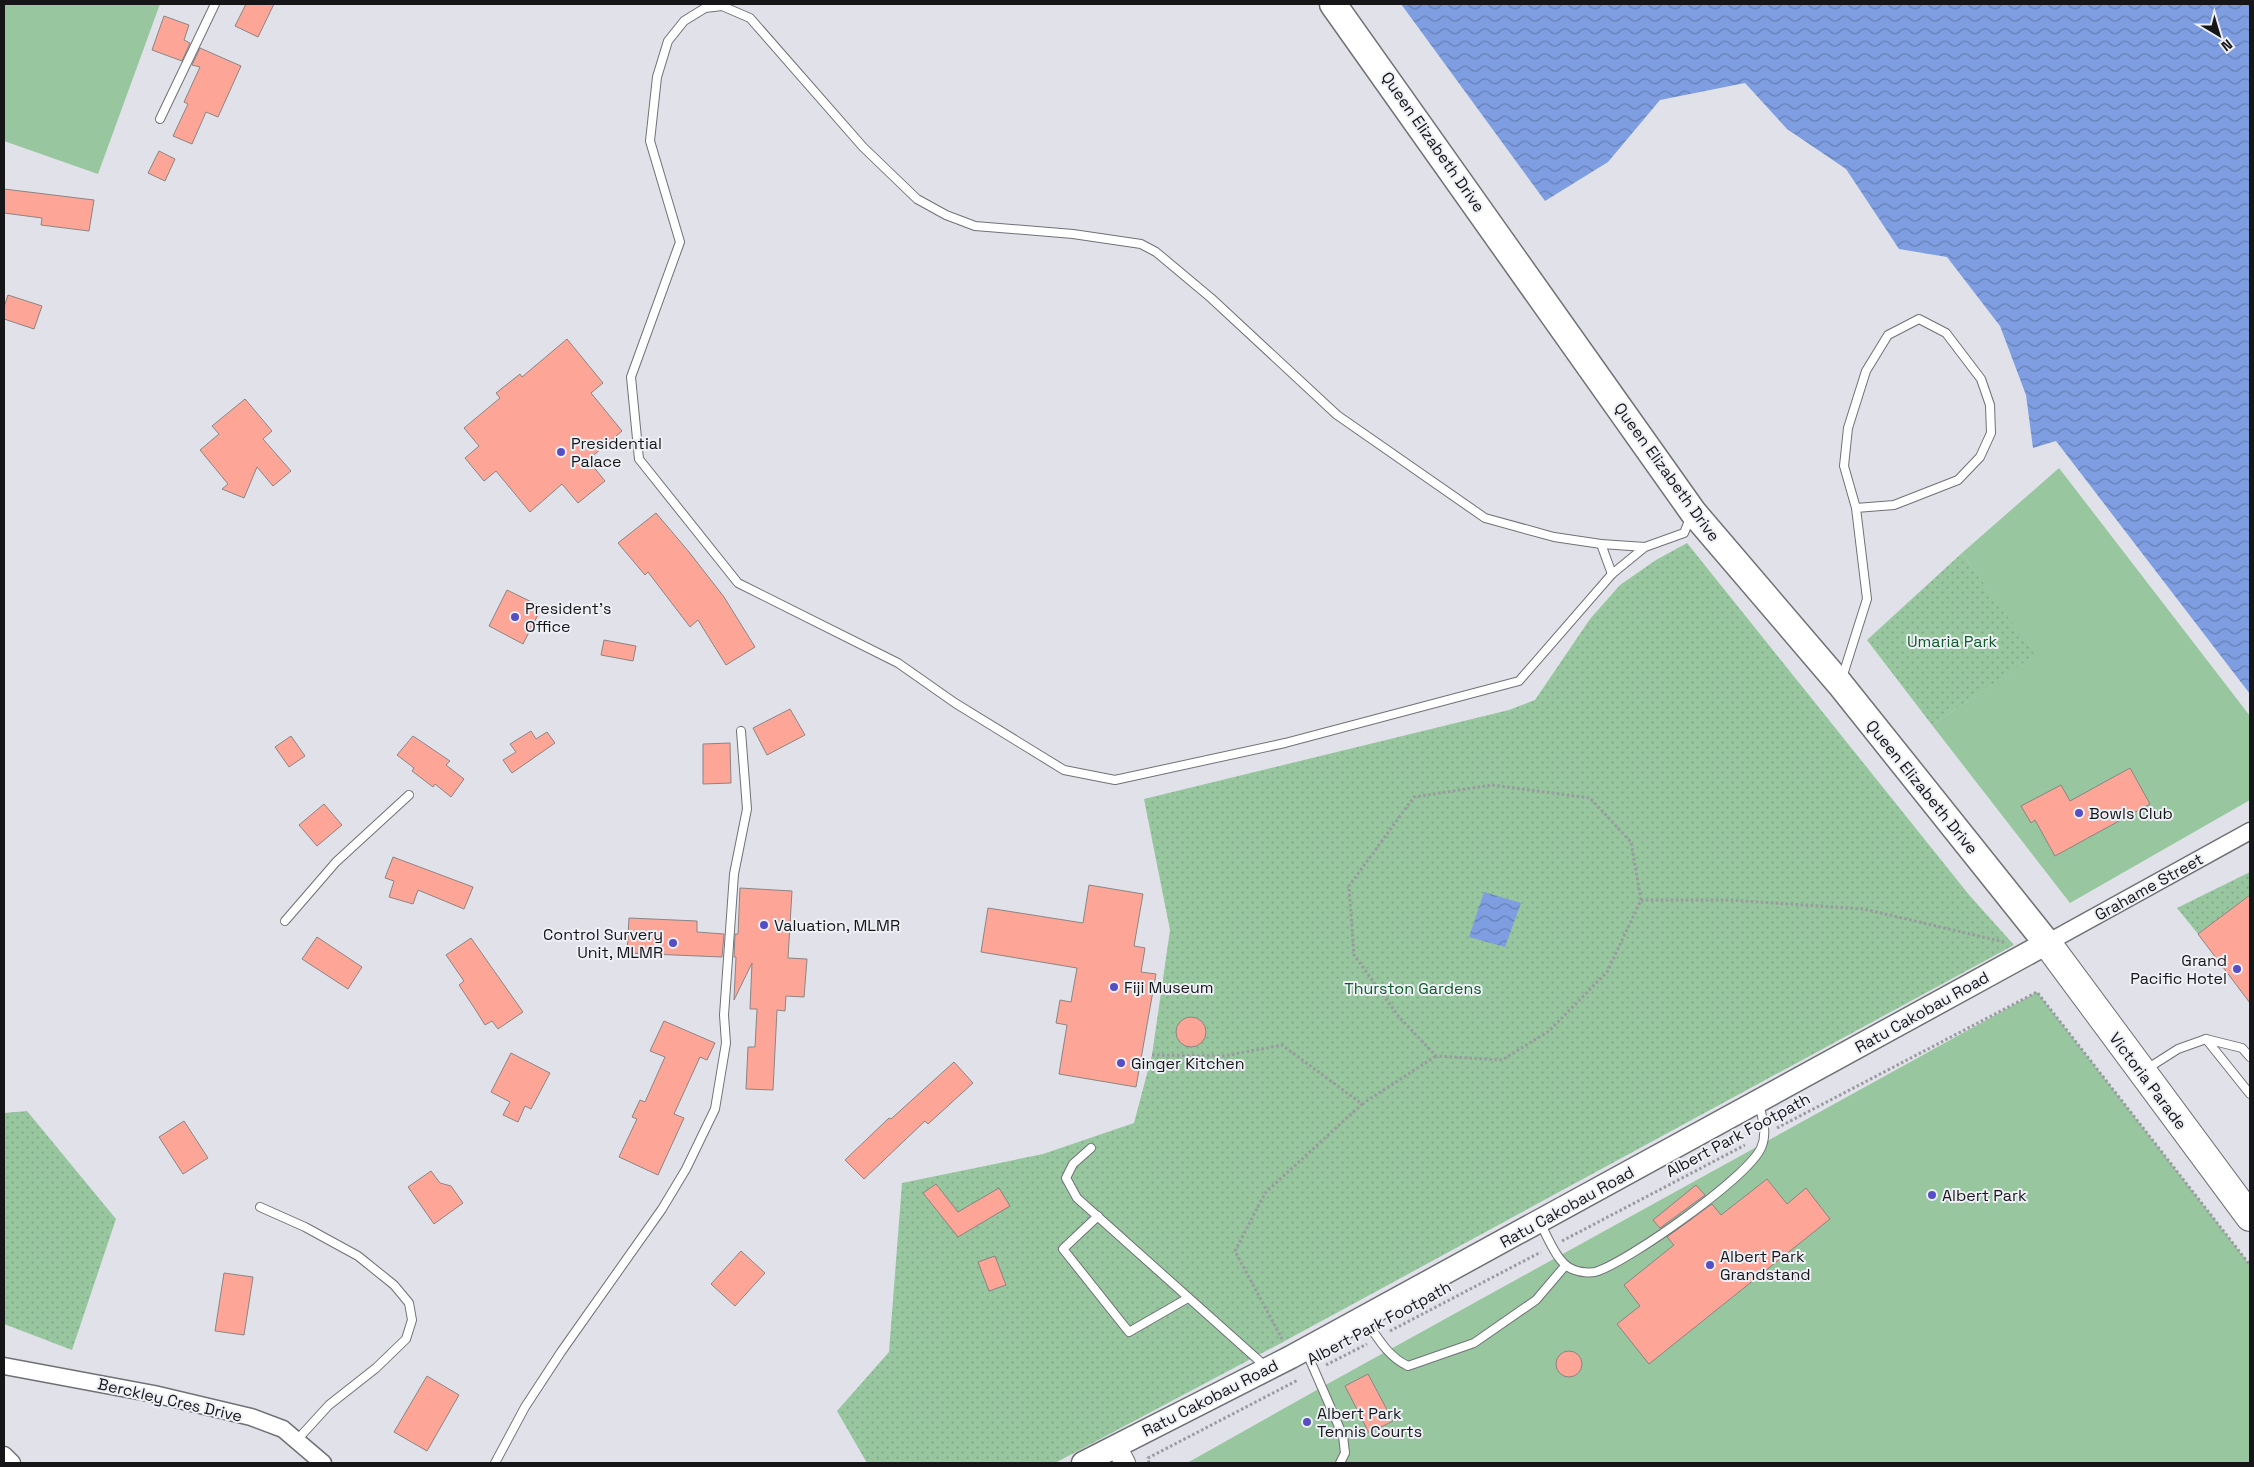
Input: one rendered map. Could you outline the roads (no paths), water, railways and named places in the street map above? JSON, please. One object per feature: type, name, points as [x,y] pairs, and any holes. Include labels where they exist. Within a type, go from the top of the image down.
[{"type":"highway","name":"Victoria Parade","points":[[2047,943],[2250,1217]]},
{"type":"main road","name":"Queen Elizabeth Drive","points":[[1333,4],[1693,512],[1840,684],[2047,943]]},
{"type":"main road","name":"Ratu Cakobau Road","points":[[1083,1463],[1121,1455],[1268,1369],[1540,1222],[2047,943]]},
{"type":"street","name":"Grahame Street","points":[[2047,943],[2250,831]]},
{"type":"street","name":"Berckley Cres Drive","points":[[4,1366],[154,1394],[222,1410],[282,1429],[323,1463]]},
{"type":"street","points":[[4,1455],[12,1463]]},
{"type":"lane","points":[[160,119],[215,4]]},
{"type":"lane","points":[[1644,547],[1601,544],[1554,537],[1485,518],[1337,415],[1211,298],[1156,252],[1141,244],[1072,234],[975,226],[946,215],[918,199],[863,148],[750,18],[722,6],[705,8],[684,21],[668,41],[657,77],[650,141],[680,242],[631,377],[639,459],[738,583],[898,663],[955,703],[1064,770],[1115,780],[1284,743],[1519,681],[1612,574],[1644,547],[1684,533],[1693,512]]},
{"type":"lane","points":[[1840,684],[1867,599],[1856,508],[1844,466],[1848,428],[1866,371],[1888,335],[1919,319],[1946,333],[1981,379],[1990,405],[1992,433],[1980,457],[1958,480],[1894,505],[1856,508]]},
{"type":"lane","points":[[1601,544],[1612,574]]},
{"type":"lane","points":[[495,1463],[525,1408],[560,1352],[666,1201],[686,1169],[715,1109],[726,1043],[724,1015],[734,874],[747,809],[741,731]]},
{"type":"lane","points":[[285,922],[336,862],[409,795]]},
{"type":"lane","points":[[2142,1072],[2178,1049],[2206,1039],[2242,1048],[2250,1057]]},
{"type":"lane","points":[[2206,1039],[2250,1094]]},
{"type":"lane","points":[[1540,1222],[1565,1266],[1574,1271],[1596,1272],[1639,1250],[1722,1189],[1741,1172],[1761,1149],[1765,1134],[1759,1101]]},
{"type":"lane","points":[[1091,1148],[1073,1164],[1066,1178],[1077,1198],[1268,1369]]},
{"type":"lane","points":[[260,1207],[305,1227],[358,1256],[394,1284],[409,1303],[412,1320],[406,1339],[376,1368],[329,1405],[297,1440]]},
{"type":"lane","points":[[1098,1216],[1063,1249],[1129,1332],[1188,1298]]},
{"type":"lane","points":[[1364,1318],[1377,1338],[1396,1360],[1408,1366],[1434,1359],[1474,1343],[1536,1300],[1565,1266]]},
{"type":"lane","points":[[1298,1353],[1315,1371],[1343,1436],[1345,1453],[1340,1463]]},
{"type":"water","points":[[1401,4],[2250,4],[2250,694],[2056,441],[2033,448],[2026,395],[2000,326],[1947,257],[1899,249],[1846,169],[1787,129],[1745,83],[1660,100],[1608,162],[1545,201]]},
{"type":"water","points":[[1484,892],[1521,903],[1505,947],[1469,937]]},
{"type":"place","name":"Presidential Palace","points":[[561,452]]},
{"type":"place","name":"President's Office","points":[[515,617]]},
{"type":"place","name":"Bowls Club","points":[[2079,813]]},
{"type":"place","name":"Valuation, MLMR","points":[[764,925]]},
{"type":"place","name":"Control Survery Unit, MLMR","points":[[673,943]]},
{"type":"place","name":"Grand Pacific Hotel","points":[[2237,969]]},
{"type":"place","name":"Fiji Museum","points":[[1114,987]]},
{"type":"place","name":"Ginger Kitchen","points":[[1121,1063]]},
{"type":"place","name":"Albert Park","points":[[1932,1195]]},
{"type":"place","name":"Albert Park Grandstand","points":[[1710,1265]]},
{"type":"place","name":"Albert Park Tennis Courts","points":[[1307,1422]]},
{"type":"park label","name":"Umaria Park","points":[[1952,641]]},
{"type":"park label","name":"Thurston Gardens","points":[[1413,988]]}]
